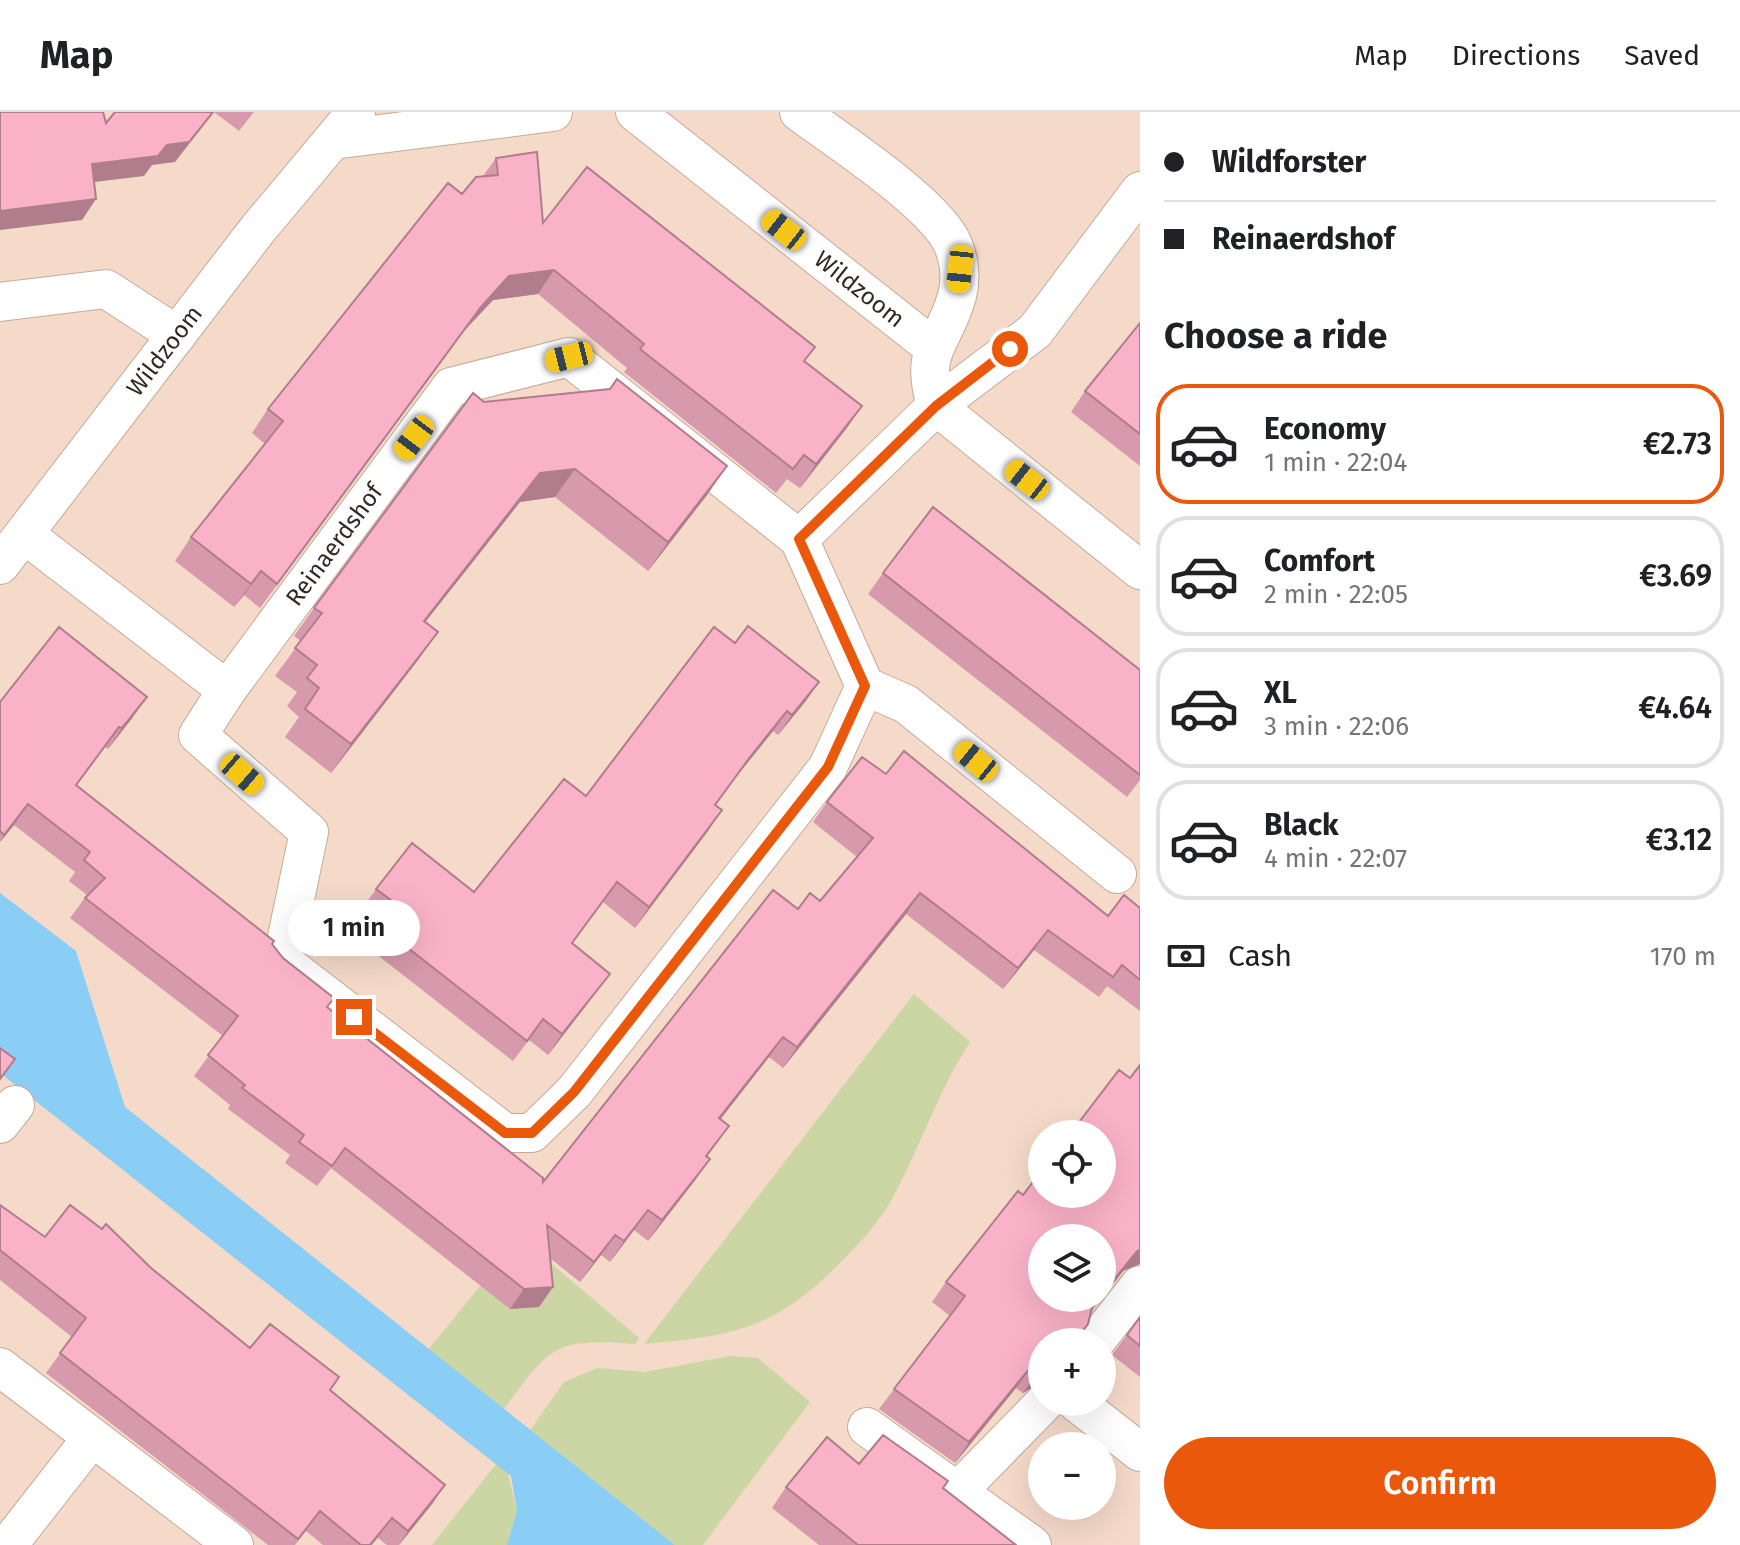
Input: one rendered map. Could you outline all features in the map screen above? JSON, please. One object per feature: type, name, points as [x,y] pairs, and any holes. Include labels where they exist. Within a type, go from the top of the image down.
[{"type":"street","name":"Wildzoom","points":[[0,565],[177,335],[345,126],[553,112]]},
{"type":"street","name":"Wildzoom","points":[[635,112],[934,348]]},
{"type":"street","points":[[799,112],[876,168],[932,217],[949,238],[960,269],[957,297],[934,348],[928,377],[936,406],[1140,570]]},
{"type":"street","points":[[799,539],[936,406],[1035,331],[1140,191]]},
{"type":"street","points":[[0,302],[106,289],[177,335]]},
{"type":"street","name":"Reinaerdshof","points":[[569,357],[799,539],[865,686],[828,767],[574,1092],[532,1133],[505,1133],[282,961],[309,832],[198,735],[227,690],[451,387],[569,357]]},
{"type":"street","points":[[24,534],[227,690]]},
{"type":"street","points":[[865,686],[906,704],[1117,874]]},
{"type":"street","points":[[1106,1328],[1140,1285]]},
{"type":"street","points":[[0,1367],[234,1545]]},
{"type":"street","points":[[957,1492],[1031,1416]]},
{"type":"street","points":[[1094,1416],[1140,1452]]},
{"type":"street","points":[[867,1427],[1032,1545]]},
{"type":"street","points":[[12,1538],[91,1439]]},
{"type":"green space","points":[[914,994],[970,1042],[894,1195],[877,1222],[817,1284],[774,1315],[729,1332],[644,1344]]},
{"type":"green space","points":[[520,1237],[639,1338],[635,1344],[587,1343],[570,1345],[557,1351],[533,1371],[504,1409],[428,1350]]},
{"type":"green space","points":[[731,1356],[758,1358],[810,1402],[703,1545],[675,1545],[530,1430],[564,1382],[597,1368],[644,1372]]},
{"type":"green space","points":[[497,1463],[508,1474],[517,1510],[507,1545],[432,1545]]},
{"type":"water","points":[[0,893],[76,951],[125,1107],[675,1545],[507,1545],[517,1510],[511,1476],[0,1073]]},
{"type":"building","points":[[0,112],[103,112],[106,123],[115,112],[213,112],[189,142],[167,145],[158,156],[92,164],[96,199],[0,211]]},
{"type":"building","points":[[537,152],[543,223],[587,167],[815,347],[804,361],[862,406],[816,464],[804,455],[793,469],[640,349],[644,344],[554,270],[509,276],[481,307],[277,584],[261,571],[251,584],[191,537],[283,421],[268,409],[448,183],[462,194],[476,177],[498,175],[496,158]]},
{"type":"building","points":[[1140,323],[1140,434],[1085,391]]},
{"type":"building","points":[[617,379],[727,466],[668,542],[575,469],[540,473],[424,621],[438,632],[351,744],[305,709],[319,688],[307,678],[317,665],[295,648],[322,613],[314,608],[473,393],[484,402],[610,389]]},
{"type":"building","points":[[933,507],[1140,670],[1140,775],[883,573]]},
{"type":"building","points":[[748,626],[819,682],[792,715],[787,711],[750,757],[715,805],[722,810],[649,907],[617,882],[572,943],[610,974],[562,1034],[543,1019],[527,1041],[376,923],[392,901],[376,889],[412,843],[474,892],[564,779],[586,796],[714,627],[735,643]]},
{"type":"building","points":[[59,627],[147,697],[122,728],[119,727],[76,785],[274,941],[272,944],[283,958],[334,998],[327,1007],[543,1178],[543,1182],[773,890],[798,909],[810,893],[820,901],[873,838],[827,802],[862,757],[886,774],[904,751],[1108,916],[1124,895],[1140,908],[1140,980],[1122,965],[1113,977],[1048,930],[1018,968],[920,893],[797,1047],[783,1037],[719,1118],[729,1126],[706,1156],[710,1159],[662,1220],[648,1210],[624,1241],[615,1235],[594,1262],[547,1225],[553,1287],[524,1289],[345,1148],[332,1166],[299,1142],[304,1135],[242,1088],[245,1085],[208,1055],[238,1016],[85,898],[105,878],[84,860],[90,852],[28,804],[4,835],[0,831],[0,702]]},
{"type":"building","points":[[0,1048],[15,1059],[0,1079]]},
{"type":"building","points":[[1140,1065],[1140,1250],[1116,1277],[1116,1224],[1028,1224],[1028,1312],[1091,1312],[1088,1324],[1085,1328],[1028,1328],[1028,1370],[969,1442],[894,1389],[965,1296],[946,1282],[1018,1191],[1023,1195],[1028,1188],[1028,1208],[1116,1208],[1116,1120],[1081,1120],[1119,1070],[1130,1078]]},
{"type":"building","points":[[0,1205],[45,1237],[70,1205],[102,1229],[106,1224],[151,1268],[250,1348],[270,1324],[339,1377],[330,1390],[445,1485],[408,1531],[392,1518],[370,1545],[361,1545],[320,1511],[298,1539],[60,1353],[86,1318],[0,1250]]},
{"type":"building","points":[[1140,1317],[1140,1346],[1127,1335]]},
{"type":"building","points":[[883,1435],[948,1481],[943,1488],[1016,1545],[858,1545],[786,1487],[827,1437],[859,1464]]},
{"type":"route","points":[[354,1017],[505,1133],[532,1133],[574,1092],[828,767],[865,686],[799,539],[936,406],[1010,349]]}]
